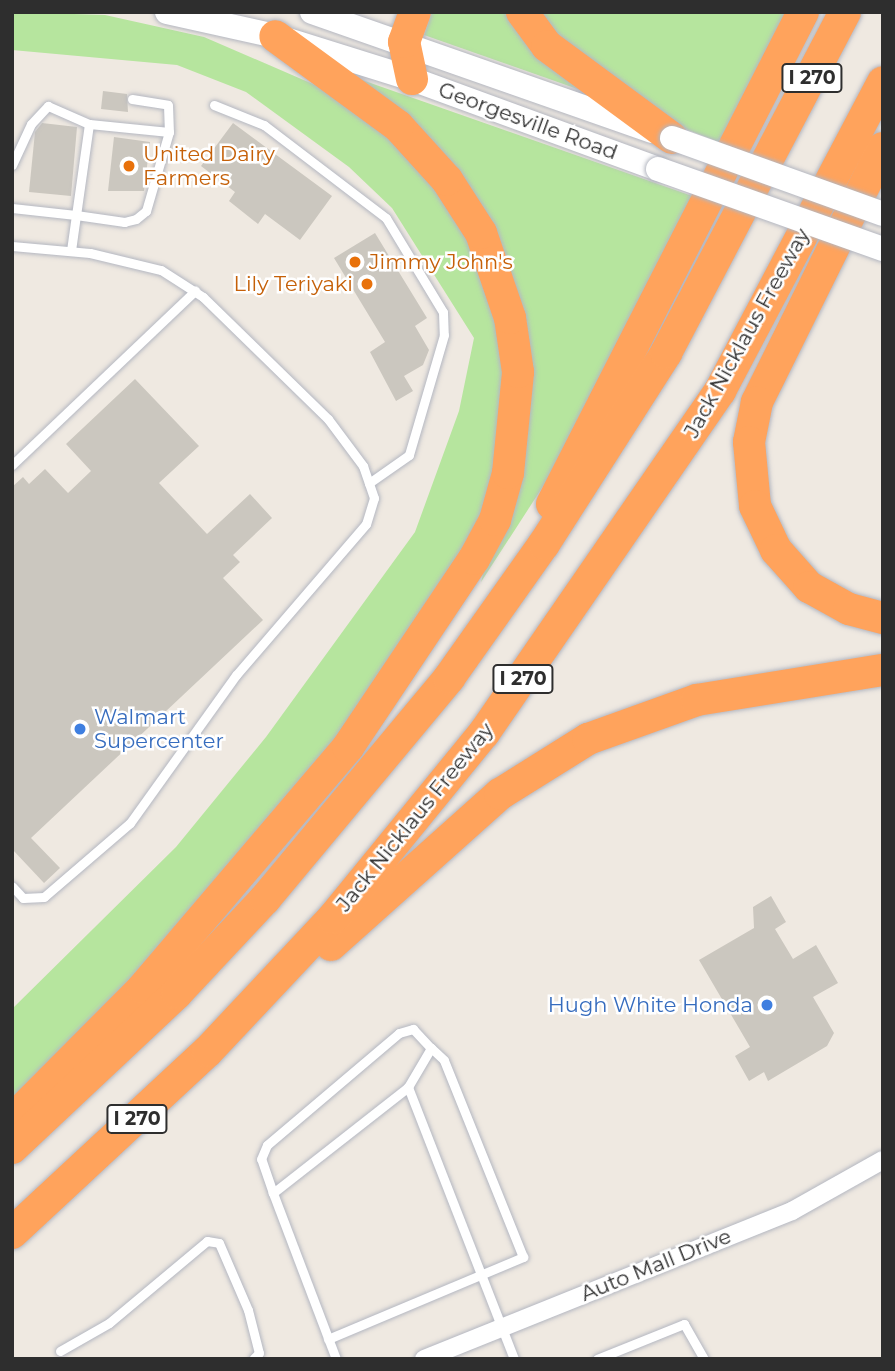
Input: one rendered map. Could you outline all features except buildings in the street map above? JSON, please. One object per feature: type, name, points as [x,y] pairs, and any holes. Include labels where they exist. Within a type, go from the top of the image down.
[{"type":"highway","points":[[412,79],[404,42],[415,12]]},
{"type":"highway","points":[[522,12],[547,46],[672,138]]},
{"type":"highway","points":[[528,568],[559,484],[803,12]]},
{"type":"highway","name":"I 270","points":[[12,1148],[177,993],[265,899],[420,714],[528,568],[666,353],[845,12]]},
{"type":"highway","points":[[12,1119],[143,988],[348,747],[474,559],[495,520],[508,473],[518,372],[510,318],[481,233],[447,180],[398,126],[275,36]]},
{"type":"highway","name":"Jack Nicklaus Freeway","points":[[12,1233],[208,1051],[391,850],[617,549],[720,391],[883,82]]},
{"type":"highway","points":[[883,148],[757,402],[749,442],[755,506],[776,550],[809,587],[849,609],[883,618]]},
{"type":"highway","points":[[208,1051],[535,768],[641,715],[743,689],[883,670]]},
{"type":"main road","name":"Georgesville Road","points":[[167,12],[275,36],[412,79],[883,249]]},
{"type":"main road","name":"Georgesville Road","points":[[312,12],[404,42],[883,214]]},
{"type":"street","name":"Auto Mall Drive","points":[[424,1359],[793,1211],[883,1160]]},
{"type":"lane","points":[[12,208],[124,222],[146,211],[169,132],[168,105],[132,99]]},
{"type":"lane","points":[[214,105],[264,125],[386,218],[443,312],[444,335],[409,455],[369,483]]},
{"type":"lane","points":[[12,165],[31,124],[48,106],[89,124],[169,132]]},
{"type":"lane","points":[[71,251],[89,124]]},
{"type":"lane","points":[[12,246],[71,251],[161,270],[195,291],[327,419],[369,483],[374,498],[366,524],[236,675],[130,823],[44,897],[23,898],[12,886]]},
{"type":"lane","points":[[12,465],[195,291]]},
{"type":"lane","points":[[328,1339],[523,1257],[444,1060],[431,1048],[424,1033],[399,1032],[267,1145],[262,1166],[273,1193],[328,1339],[336,1359]]},
{"type":"lane","points":[[273,1193],[408,1087],[431,1048]]},
{"type":"lane","points":[[408,1087],[514,1359]]},
{"type":"lane","points":[[60,1351],[109,1322],[207,1241],[219,1243],[247,1310],[259,1353],[253,1359]]},
{"type":"lane","points":[[597,1359],[684,1324],[704,1359]]},
{"type":"green space","points":[[12,12],[105,15],[204,37],[329,91],[400,143],[460,213],[500,310],[506,435],[474,544],[362,710],[91,1031],[12,1102],[12,1009],[176,847],[266,737],[415,532],[459,411],[474,338],[392,208],[349,167],[246,92],[177,65],[12,50]]},
{"type":"green space","points":[[432,12],[514,12],[586,92],[424,35]]},
{"type":"green space","points":[[534,12],[792,12],[727,145],[675,125],[579,62]]},
{"type":"green space","points":[[362,80],[698,198],[553,471],[481,582],[492,539],[513,298]]},
{"type":"place","name":"United Dairy Farmers","points":[[129,166]]},
{"type":"place","name":"Jimmy John's","points":[[355,262]]},
{"type":"place","name":"Lily Teriyaki","points":[[367,284]]},
{"type":"place","name":"Walmart Supercenter","points":[[80,729]]},
{"type":"place","name":"Hugh White Honda","points":[[767,1005]]}]
